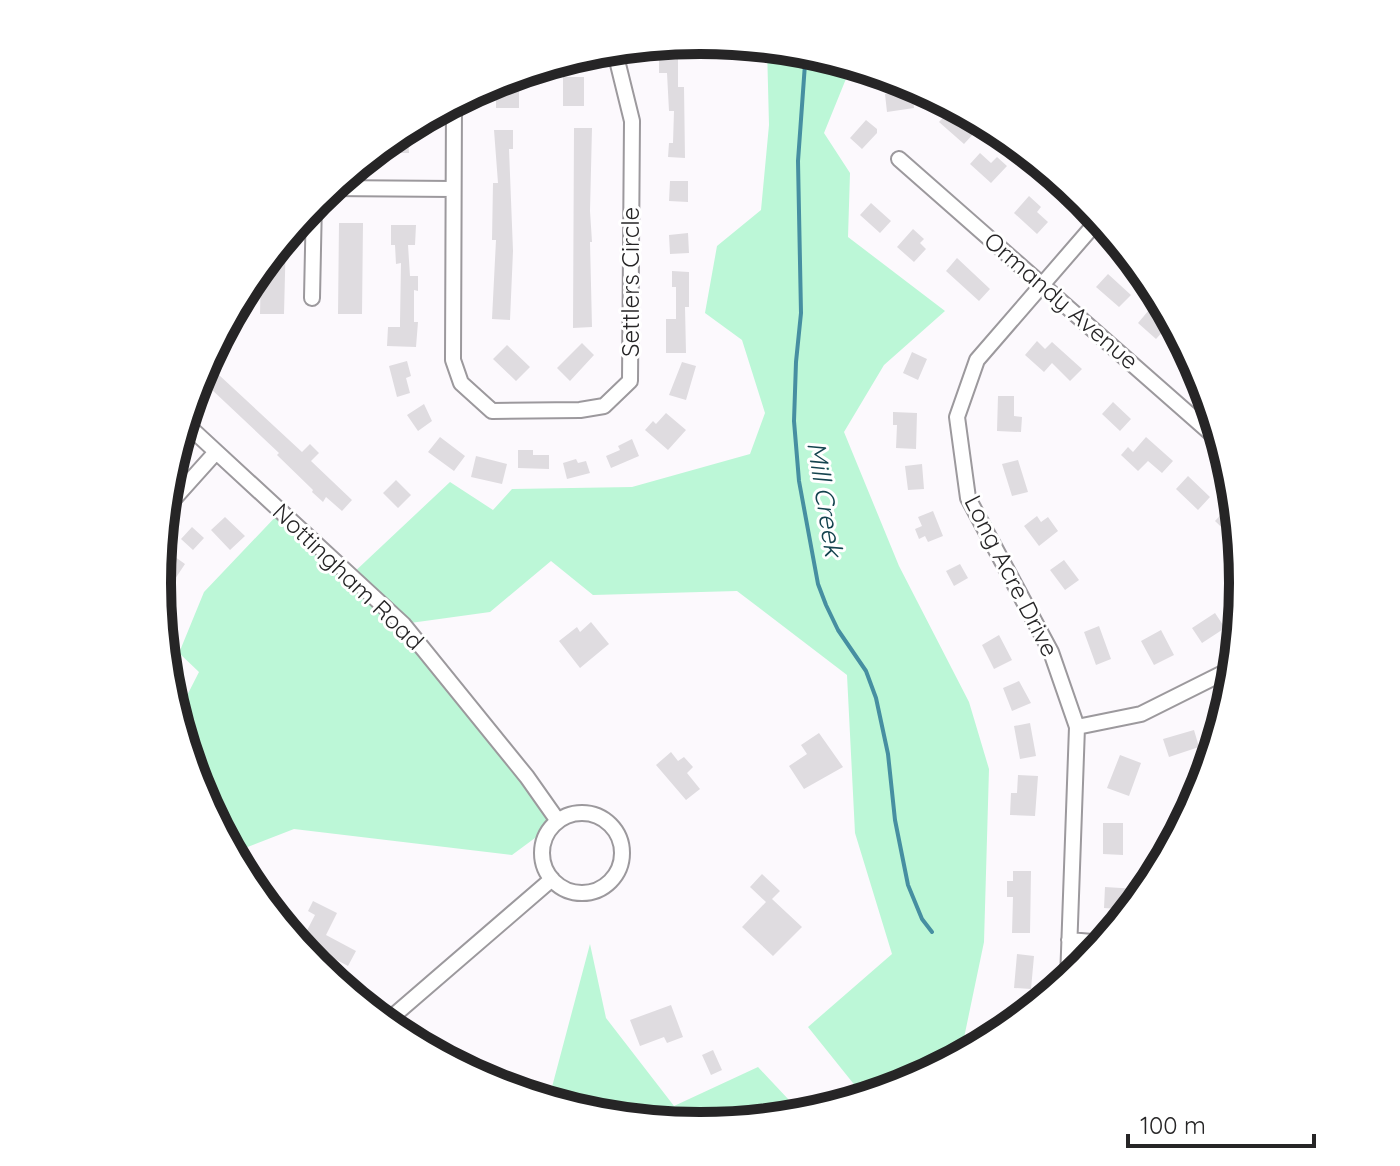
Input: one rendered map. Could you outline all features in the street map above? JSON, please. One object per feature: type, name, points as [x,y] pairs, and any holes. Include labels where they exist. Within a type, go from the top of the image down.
[{"type":"street","name":"Settlers Circle","points":[[454,115],[453,360],[461,383],[492,411],[580,410],[604,406],[630,381],[632,121],[617,61]]},
{"type":"street","name":"Ormandy Avenue","points":[[899,159],[1206,429]]},
{"type":"street","points":[[348,188],[453,189]]},
{"type":"street","points":[[312,298],[314,222]]},
{"type":"street","name":"Long Acre Drive","points":[[1068,962],[1077,727],[1051,652],[968,498],[957,417],[977,360],[1092,227]]},
{"type":"street","name":"Nottingham Road","points":[[194,431],[403,624],[527,777],[558,821]]},
{"type":"street","points":[[179,493],[216,452]]},
{"type":"street","points":[[1077,727],[1141,714],[1221,674]]},
{"type":"street","points":[[580,812],[603,817],[617,832],[623,854],[617,874],[601,889],[581,893],[567,890],[552,879],[543,861],[546,835],[558,821],[580,812]]},
{"type":"street","points":[[395,1015],[552,879]]},
{"type":"street","points":[[1069,940],[1089,942]]},
{"type":"green space","points":[[767,59],[847,75],[824,133],[850,173],[848,237],[945,311],[884,365],[844,432],[899,566],[969,702],[989,769],[984,942],[963,1041],[902,1072],[857,1088],[808,1027],[892,954],[855,833],[847,675],[737,591],[593,595],[551,561],[490,612],[403,624],[558,821],[512,855],[294,829],[243,849],[211,785],[189,720],[184,701],[199,672],[179,653],[204,592],[281,511],[350,576],[450,482],[493,510],[512,489],[632,487],[750,454],[765,413],[742,340],[705,313],[717,246],[761,210],[769,125]]},
{"type":"green space","points":[[590,944],[606,1018],[674,1106],[758,1067],[792,1104],[735,1111],[665,1111],[597,1102],[551,1090]]},
{"type":"building","points":[[678,55],[678,87],[684,87],[685,158],[668,157],[669,143],[673,143],[674,111],[669,111],[667,73],[659,73],[659,56]]},
{"type":"building","points":[[563,77],[584,77],[584,106],[563,106]]},
{"type":"building","points":[[519,86],[519,108],[496,108],[496,95]]},
{"type":"building","points":[[894,93],[913,99],[914,108],[887,112],[885,94]]},
{"type":"building","points":[[945,115],[975,132],[964,144],[939,122]]},
{"type":"building","points":[[866,120],[877,129],[877,133],[862,149],[850,138]]},
{"type":"building","points":[[574,128],[592,128],[592,327],[573,328]]},
{"type":"building","points":[[494,130],[513,130],[513,149],[509,149],[513,251],[510,320],[492,319],[496,240],[492,240],[493,183],[498,183]]},
{"type":"building","points":[[408,142],[409,153],[392,153]]},
{"type":"building","points":[[980,153],[991,163],[997,157],[1007,166],[991,183],[970,164]]},
{"type":"building","points":[[670,181],[688,181],[688,202],[669,201]]},
{"type":"building","points":[[1029,196],[1041,207],[1037,212],[1048,222],[1037,234],[1014,213]]},
{"type":"building","points":[[871,203],[891,221],[880,233],[860,215]]},
{"type":"building","points":[[339,223],[363,223],[362,314],[338,314]]},
{"type":"building","points":[[391,225],[416,225],[415,245],[408,245],[410,276],[418,276],[418,291],[414,290],[414,322],[418,322],[416,347],[387,346],[388,327],[400,327],[401,263],[396,264],[395,245],[391,245]]},
{"type":"building","points":[[913,229],[924,239],[920,243],[926,249],[914,262],[897,247]]},
{"type":"building","points":[[688,233],[689,253],[670,254],[669,235]]},
{"type":"building","points":[[286,254],[284,314],[260,314],[261,288]]},
{"type":"building","points":[[957,258],[990,289],[979,301],[946,271]]},
{"type":"building","points":[[672,271],[689,272],[689,307],[685,307],[686,353],[666,353],[666,319],[676,319],[676,287],[672,287]]},
{"type":"building","points":[[1108,274],[1131,295],[1119,307],[1096,287]]},
{"type":"building","points":[[1149,310],[1164,330],[1156,339],[1138,323]]},
{"type":"building","points":[[1037,341],[1045,349],[1052,342],[1082,369],[1070,381],[1052,363],[1044,372],[1025,355]]},
{"type":"building","points":[[582,343],[594,355],[570,381],[557,368]]},
{"type":"building","points":[[507,345],[530,367],[516,381],[493,359]]},
{"type":"building","points":[[912,352],[927,359],[918,380],[903,373]]},
{"type":"building","points":[[407,361],[411,376],[406,378],[410,393],[397,397],[389,366]]},
{"type":"building","points":[[682,362],[696,366],[686,400],[669,395]]},
{"type":"building","points":[[219,375],[302,452],[310,444],[319,453],[311,461],[352,500],[342,511],[326,497],[323,502],[312,492],[277,455],[279,453],[209,387]]},
{"type":"building","points":[[998,396],[1014,396],[1014,416],[1022,417],[1021,432],[997,431]]},
{"type":"building","points":[[1113,402],[1131,419],[1120,431],[1102,414]]},
{"type":"building","points":[[424,404],[432,421],[418,431],[407,415]]},
{"type":"building","points":[[893,412],[917,413],[916,449],[896,448],[897,425],[893,425]]},
{"type":"building","points":[[666,413],[686,430],[668,450],[645,430]]},
{"type":"building","points":[[440,437],[465,456],[454,471],[428,452]]},
{"type":"building","points":[[1146,437],[1173,461],[1162,473],[1148,461],[1138,471],[1121,455],[1128,447],[1133,452]]},
{"type":"building","points":[[632,439],[639,456],[611,468],[606,456],[620,450],[618,446]]},
{"type":"building","points":[[518,450],[533,450],[533,455],[549,455],[549,469],[518,468]]},
{"type":"building","points":[[476,456],[507,464],[502,484],[471,477]]},
{"type":"building","points":[[576,459],[578,463],[586,461],[590,473],[567,479],[563,463]]},
{"type":"building","points":[[1018,460],[1028,492],[1012,496],[1002,464]]},
{"type":"building","points":[[922,464],[924,489],[908,490],[905,466]]},
{"type":"building","points":[[1188,476],[1210,497],[1198,510],[1176,489]]},
{"type":"building","points":[[396,480],[411,495],[398,508],[383,493]]},
{"type":"building","points":[[933,511],[943,536],[928,542],[925,536],[919,539],[915,529],[922,526],[918,517]]},
{"type":"building","points":[[1224,512],[1226,532],[1215,521]]},
{"type":"building","points":[[1037,516],[1041,522],[1048,517],[1058,531],[1039,546],[1024,526]]},
{"type":"building","points":[[225,517],[245,536],[230,550],[211,530]]},
{"type":"building","points":[[192,527],[204,538],[193,550],[181,539]]},
{"type":"building","points":[[172,555],[185,564],[171,581]]},
{"type":"building","points":[[1064,560],[1079,580],[1065,590],[1050,570]]},
{"type":"building","points":[[960,564],[968,578],[954,586],[946,571]]},
{"type":"building","points":[[1215,613],[1225,628],[1202,643],[1192,628]]},
{"type":"building","points":[[591,622],[609,644],[580,668],[559,641],[577,627],[580,632]]},
{"type":"building","points":[[1099,626],[1111,659],[1096,665],[1084,632]]},
{"type":"building","points":[[1161,630],[1174,655],[1154,665],[1141,641]]},
{"type":"building","points":[[999,635],[1012,660],[994,669],[982,645]]},
{"type":"building","points":[[1019,681],[1031,703],[1012,711],[1003,688]]},
{"type":"building","points":[[1030,723],[1036,756],[1020,759],[1014,726]]},
{"type":"building","points":[[1194,730],[1199,747],[1169,757],[1163,739]]},
{"type":"building","points":[[819,733],[843,767],[804,789],[789,766],[807,754],[801,745]]},
{"type":"building","points":[[671,752],[678,761],[684,757],[693,767],[687,773],[700,789],[686,800],[656,765]]},
{"type":"building","points":[[1120,755],[1141,763],[1129,796],[1107,788]]},
{"type":"building","points":[[1018,775],[1038,776],[1035,816],[1010,815],[1011,793],[1017,793]]},
{"type":"building","points":[[1103,823],[1123,823],[1123,855],[1103,854]]},
{"type":"building","points":[[1013,871],[1031,871],[1030,933],[1012,933],[1013,897],[1007,897],[1007,881],[1013,881]]},
{"type":"building","points":[[762,874],[780,891],[772,899],[802,927],[773,956],[742,927],[766,902],[750,887]]},
{"type":"building","points":[[1105,887],[1132,889],[1117,909],[1104,908]]},
{"type":"building","points":[[313,901],[337,913],[326,935],[356,951],[348,966],[322,953],[305,935],[315,915],[308,911]]},
{"type":"building","points":[[1017,954],[1034,956],[1031,989],[1014,988]]},
{"type":"building","points":[[671,1005],[683,1037],[667,1043],[664,1037],[640,1046],[630,1020]]},
{"type":"building","points":[[713,1050],[722,1070],[711,1075],[702,1055]]},
{"type":"waterway","name":"Mill Creek","points":[[805,64],[798,161],[801,313],[794,421],[799,481],[818,584],[838,630],[866,671],[876,698],[908,885],[922,919],[932,932]]}]
